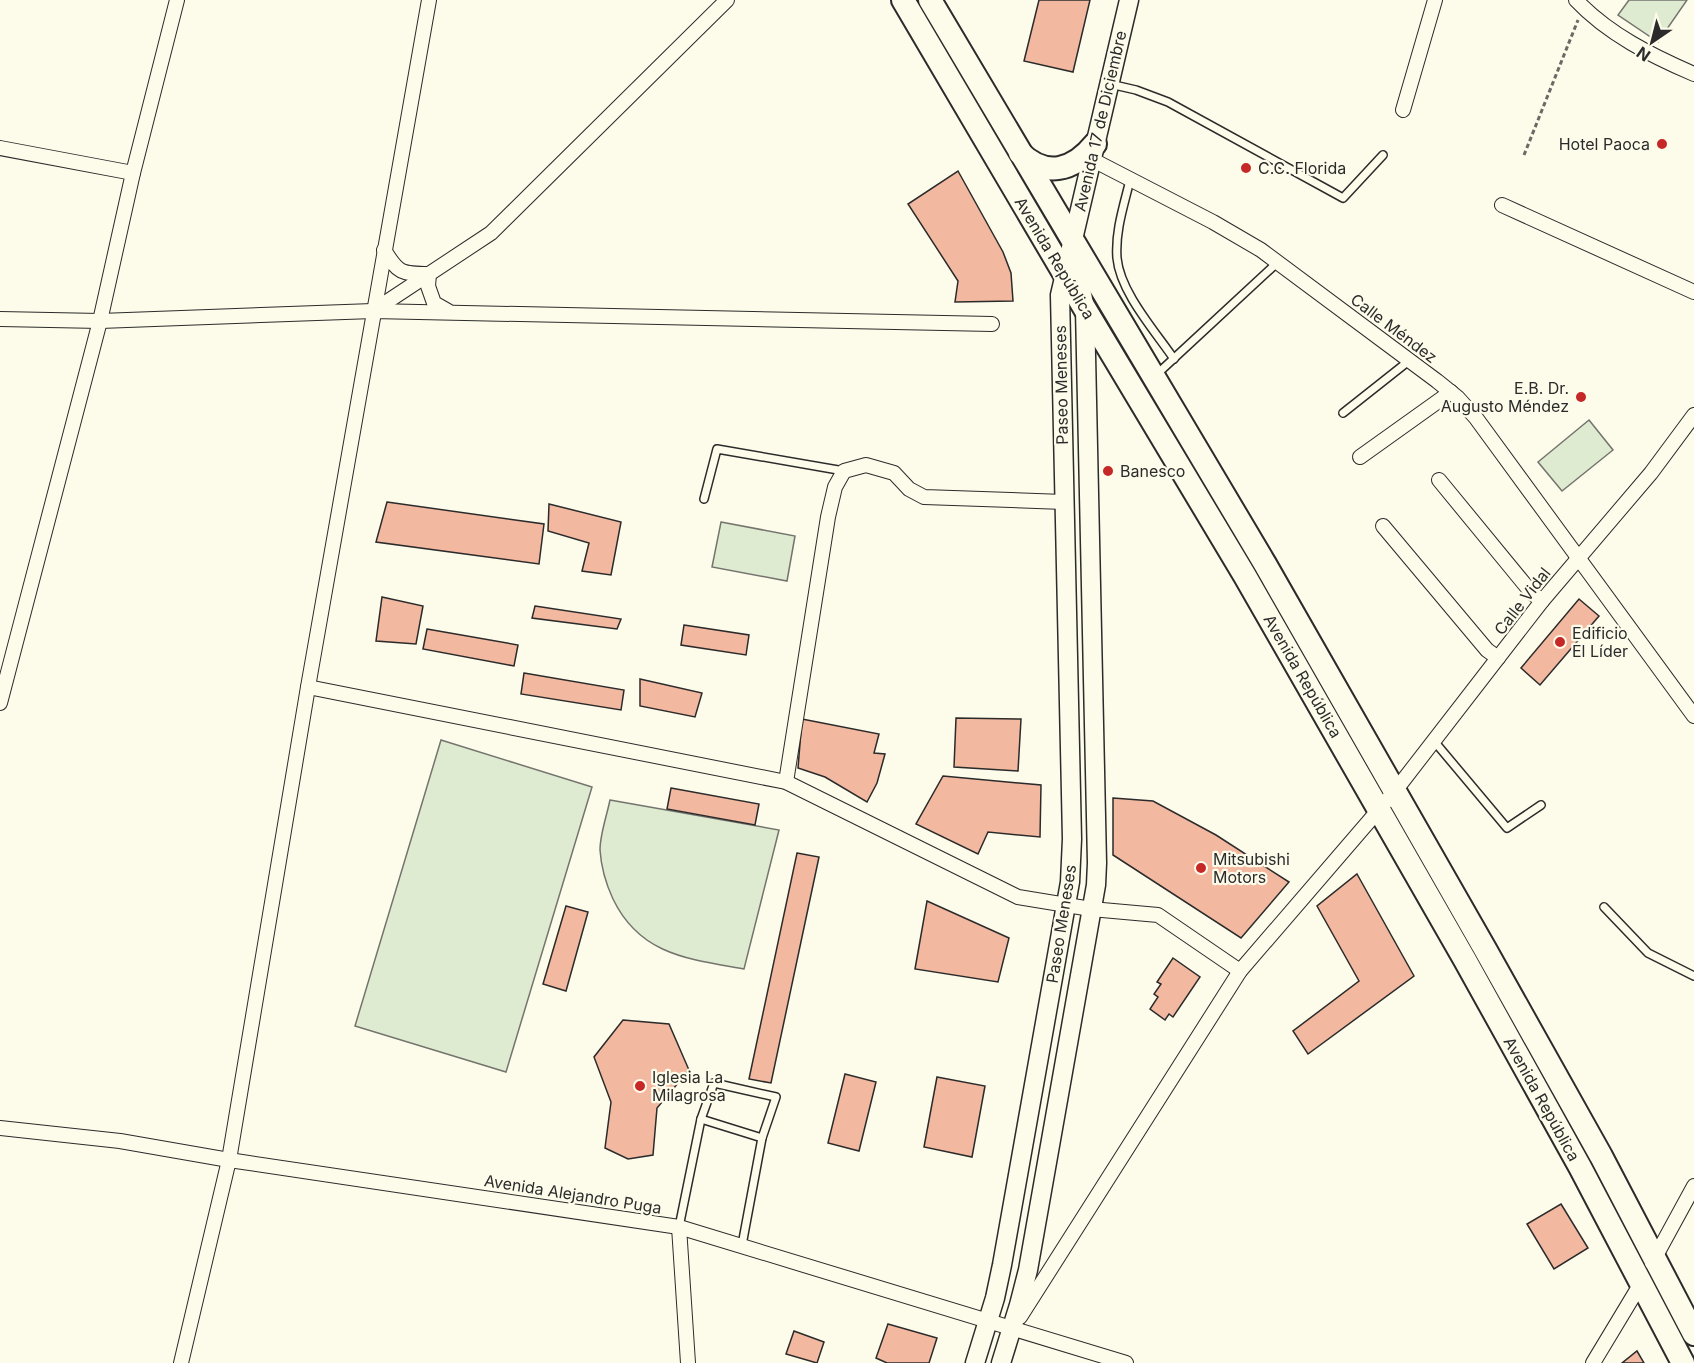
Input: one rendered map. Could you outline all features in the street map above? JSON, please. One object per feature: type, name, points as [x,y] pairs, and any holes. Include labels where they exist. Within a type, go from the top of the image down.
[{"type":"main road","name":"Avenida República","points":[[903,0],[1084,309],[1245,576],[1379,809],[1580,1167],[1683,1363]]},
{"type":"main road","name":"Avenida República","points":[[930,0],[1265,564],[1589,1135],[1694,1334]]},
{"type":"main road","points":[[1018,151],[1036,165],[1052,169],[1062,168],[1093,152]]},
{"type":"street","points":[[0,703],[100,321],[133,173],[177,0]]},
{"type":"street","points":[[181,1363],[229,1160],[308,687],[429,0]]},
{"type":"street","points":[[374,311],[491,233],[728,0]]},
{"type":"street","name":"Avenida 17 de Diciembre","points":[[1072,242],[1129,0]]},
{"type":"street","points":[[1404,110],[1435,0]]},
{"type":"street","points":[[1580,4],[1621,36],[1694,74]]},
{"type":"street","points":[[0,148],[133,173]]},
{"type":"street","name":"Calle Méndez","points":[[1093,152],[1130,180],[1230,232],[1278,262],[1451,392],[1476,418],[1694,716]]},
{"type":"street","points":[[1502,205],[1694,292]]},
{"type":"street","name":"Paseo Meneses","points":[[975,1363],[1002,1265],[1070,882],[1072,839],[1059,304],[1072,242]]},
{"type":"street","name":"Paseo Meneses","points":[[1002,1363],[1028,1270],[1095,885],[1098,839],[1084,309],[1072,242]]},
{"type":"street","points":[[384,249],[394,267],[408,274],[429,274]]},
{"type":"street","points":[[429,274],[428,286],[434,303],[448,311]]},
{"type":"street","points":[[0,319],[100,321],[374,311],[448,311],[992,324]]},
{"type":"street","points":[[1360,457],[1451,392]]},
{"type":"street","name":"Calle Vidal","points":[[1012,1329],[1240,971],[1395,791],[1542,601],[1651,473],[1694,415]]},
{"type":"street","points":[[786,782],[828,517],[835,487],[844,471],[866,465],[894,472],[909,489],[924,497],[1064,502]]},
{"type":"street","points":[[1439,480],[1531,592],[1542,601]]},
{"type":"street","points":[[1383,526],[1487,650],[1498,658]]},
{"type":"street","points":[[308,687],[786,782],[1018,897],[1066,903],[1091,909],[1158,915],[1240,971]]},
{"type":"street","name":"Avenida Alejandro Puga","points":[[0,1128],[120,1140],[229,1160],[679,1227],[1126,1363]]},
{"type":"street","points":[[1593,1363],[1655,1260],[1694,1186]]},
{"type":"street","points":[[679,1227],[688,1363]]},
{"type":"lane","points":[[1109,84],[1136,90],[1168,102],[1343,198],[1383,155]]},
{"type":"lane","points":[[1130,180],[1120,222],[1117,260],[1122,278],[1134,300],[1174,359]]},
{"type":"lane","points":[[1153,378],[1278,262]]},
{"type":"lane","points":[[1343,413],[1410,360]]},
{"type":"lane","points":[[704,499],[717,450],[844,471]]},
{"type":"lane","points":[[1434,741],[1507,828],[1541,806]]},
{"type":"lane","points":[[1604,907],[1648,953],[1694,976]]},
{"type":"lane","points":[[679,1227],[701,1119],[714,1083],[776,1097],[762,1138],[742,1245]]},
{"type":"lane","points":[[701,1119],[762,1138]]},
{"type":"path","points":[[1524,155],[1580,4]]},
{"type":"green space","points":[[1629,0],[1687,0],[1658,42],[1618,15]]},
{"type":"green space","points":[[1589,420],[1613,450],[1562,491],[1538,462]]},
{"type":"green space","points":[[721,522],[795,536],[787,581],[712,567]]},
{"type":"green space","points":[[441,740],[592,787],[506,1072],[355,1026]]},
{"type":"green space","points":[[610,800],[779,830],[744,969],[704,962],[668,951],[637,932],[624,918],[608,887],[600,850]]},
{"type":"building","points":[[1039,0],[1090,0],[1073,72],[1024,61]]},
{"type":"building","points":[[958,171],[1003,252],[1011,273],[1013,301],[955,302],[958,281],[908,204]]},
{"type":"building","points":[[387,502],[544,524],[539,564],[376,542]]},
{"type":"building","points":[[549,504],[621,522],[611,575],[582,571],[589,543],[548,531]]},
{"type":"building","points":[[382,597],[423,606],[416,644],[376,641]]},
{"type":"building","name":"Edificio El Líder","points":[[1579,599],[1599,616],[1540,685],[1521,668]]},
{"type":"building","points":[[535,606],[621,619],[617,629],[532,618]]},
{"type":"building","points":[[684,625],[749,635],[746,655],[681,645]]},
{"type":"building","points":[[427,629],[518,645],[514,666],[423,649]]},
{"type":"building","points":[[524,673],[624,690],[621,710],[521,694]]},
{"type":"building","points":[[640,679],[702,693],[695,717],[640,706]]},
{"type":"building","points":[[956,718],[1021,719],[1018,771],[954,767]]},
{"type":"building","points":[[802,719],[879,734],[874,753],[885,754],[877,783],[867,802],[825,777],[798,768]]},
{"type":"building","points":[[943,776],[1041,785],[1040,837],[988,832],[978,854],[916,824]]},
{"type":"building","points":[[671,788],[759,804],[755,825],[667,809]]},
{"type":"building","name":"Mitsubishi Motors","points":[[1113,798],[1153,801],[1216,835],[1289,882],[1241,938],[1113,855]]},
{"type":"building","points":[[797,853],[819,857],[771,1083],[749,1079]]},
{"type":"building","points":[[1357,874],[1414,976],[1308,1054],[1293,1031],[1359,981],[1317,906]]},
{"type":"building","points":[[927,901],[1009,938],[998,982],[915,969]]},
{"type":"building","points":[[566,906],[588,912],[566,991],[543,984]]},
{"type":"building","points":[[1173,958],[1200,977],[1173,1017],[1169,1014],[1165,1020],[1150,1009],[1158,997],[1154,994],[1161,984],[1157,982]]},
{"type":"building","name":"Iglesia La Milagrosa","points":[[623,1020],[669,1024],[689,1070],[657,1108],[653,1155],[628,1159],[605,1148],[611,1102],[594,1057]]},
{"type":"building","points":[[845,1074],[876,1082],[859,1151],[828,1143]]},
{"type":"building","points":[[937,1077],[985,1086],[972,1157],[924,1147]]},
{"type":"building","points":[[1561,1204],[1588,1248],[1554,1269],[1527,1224]]},
{"type":"building","points":[[888,1324],[937,1338],[929,1363],[887,1363],[876,1358]]},
{"type":"building","points":[[794,1331],[824,1342],[817,1363],[786,1354]]},
{"type":"building","points":[[1637,1351],[1644,1363],[1622,1363]]},
{"type":"place","name":"Hotel Paoca","points":[[1662,144]]},
{"type":"place","name":"C.C. Florida","points":[[1246,168]]},
{"type":"place","name":"E.B. Dr. Augusto Méndez","points":[[1581,397]]},
{"type":"place","name":"Banesco","points":[[1108,471]]},
{"type":"place","name":"Edificio El Líder","points":[[1560,642]]},
{"type":"place","name":"Mitsubishi Motors","points":[[1201,868]]},
{"type":"place","name":"Iglesia La Milagrosa","points":[[640,1086]]}]
